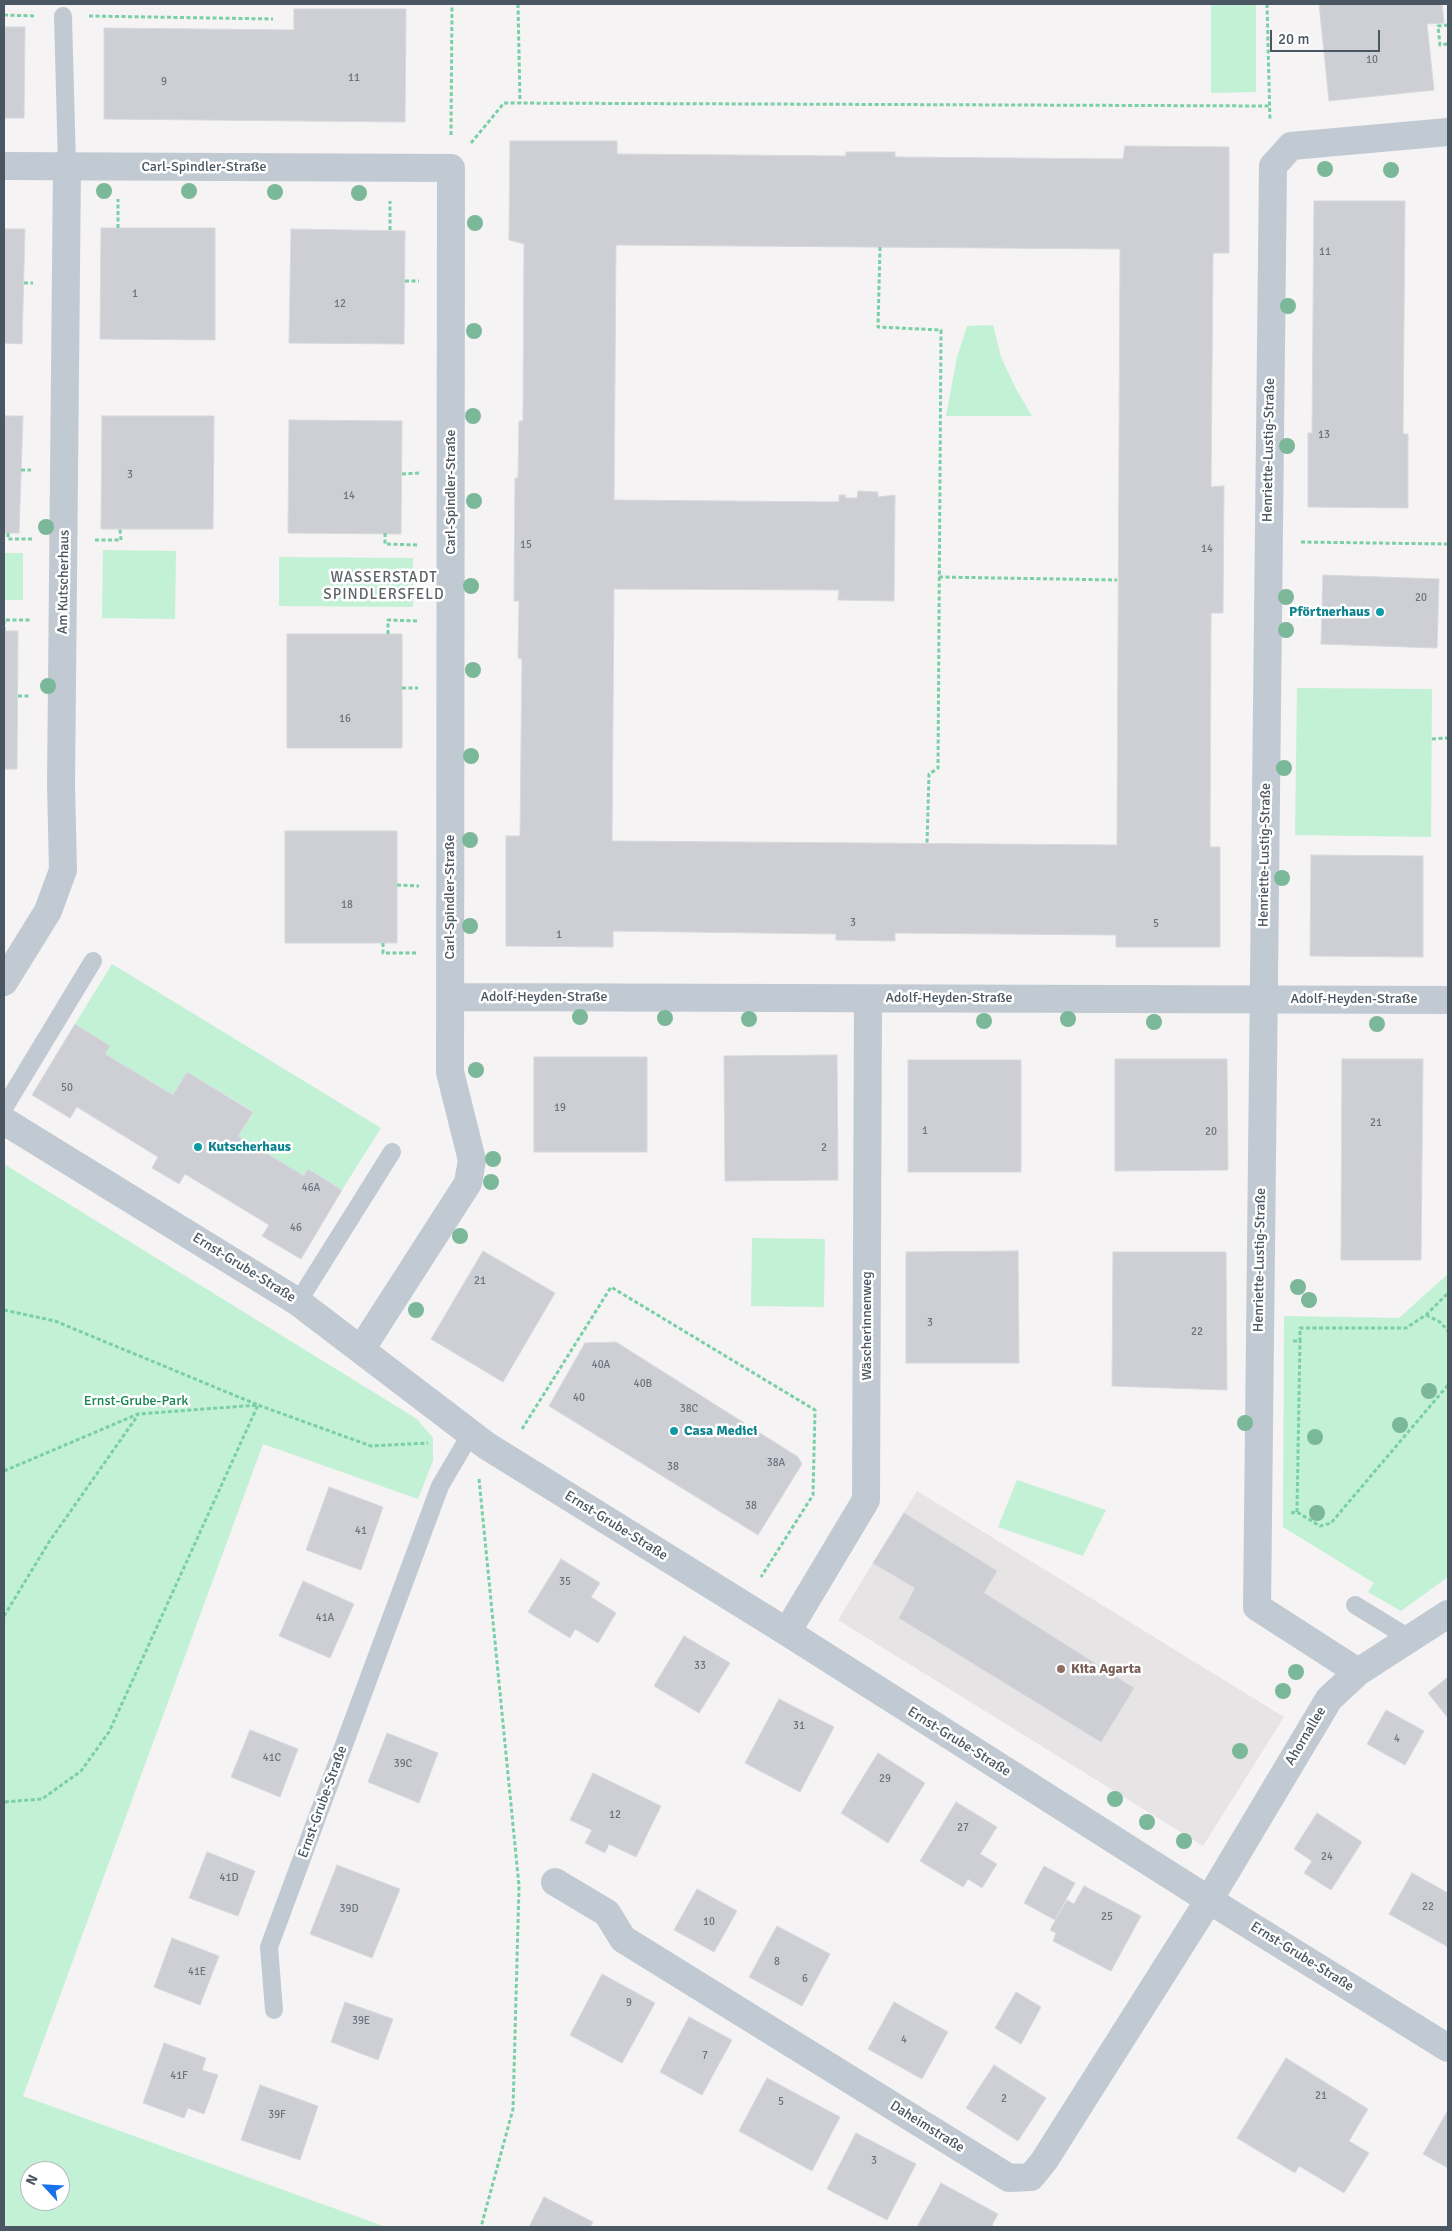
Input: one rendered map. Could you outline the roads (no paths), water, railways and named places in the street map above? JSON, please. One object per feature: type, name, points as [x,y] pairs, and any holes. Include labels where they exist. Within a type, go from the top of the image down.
[{"type":"street","name":"Henriette-Lustig-Straße","points":[[1358,1672],[1257,1608],[1273,166],[1291,146],[1448,132]]},
{"type":"street","name":"Carl-Spindler-Straße","points":[[4,166],[451,168],[450,1072],[472,1160],[468,1183],[362,1348]]},
{"type":"street","name":"Am Kutscherhaus","points":[[4,982],[48,911],[63,870],[62,706],[68,166]]},
{"type":"street","name":"Adolf-Heyden-Straße","points":[[450,997],[1448,1000]]},
{"type":"street","name":"Wäscherinnenweg","points":[[787,1632],[866,1500],[868,999]]},
{"type":"street","name":"Ernst-Grube-Straße","points":[[4,1122],[298,1302],[362,1348],[487,1446],[787,1632],[1208,1900],[1448,2048]]},
{"type":"street","name":"Ahornallee","points":[[1208,1900],[1328,1699],[1358,1672],[1448,1614]]},
{"type":"street","name":"Daheimstraße","points":[[555,1882],[607,1913],[623,1939],[1009,2178],[1031,2177],[1044,2161],[1208,1900]]},
{"type":"lane","points":[[63,16],[68,166]]},
{"type":"lane","points":[[4,1108],[93,961]]},
{"type":"lane","points":[[298,1302],[392,1152]]},
{"type":"lane","name":"Ernst-Grube-Straße","points":[[274,2010],[269,1947],[440,1486],[487,1446]]},
{"type":"lane","points":[[1355,1605],[1409,1638]]},
{"type":"place","name":"Pförtnerhaus","points":[[1380,612]]},
{"type":"place","name":"Kutscherhaus","points":[[198,1147]]},
{"type":"place","name":"Casa Medici","points":[[674,1431]]},
{"type":"place","name":"Kita Agarta","points":[[1061,1669]]},
{"type":"district","name":"WASSERSTADT SPINDLERSFELD","points":[[384,586]]},
{"type":"park label","name":"Ernst-Grube-Park","points":[[136,1401]]}]
